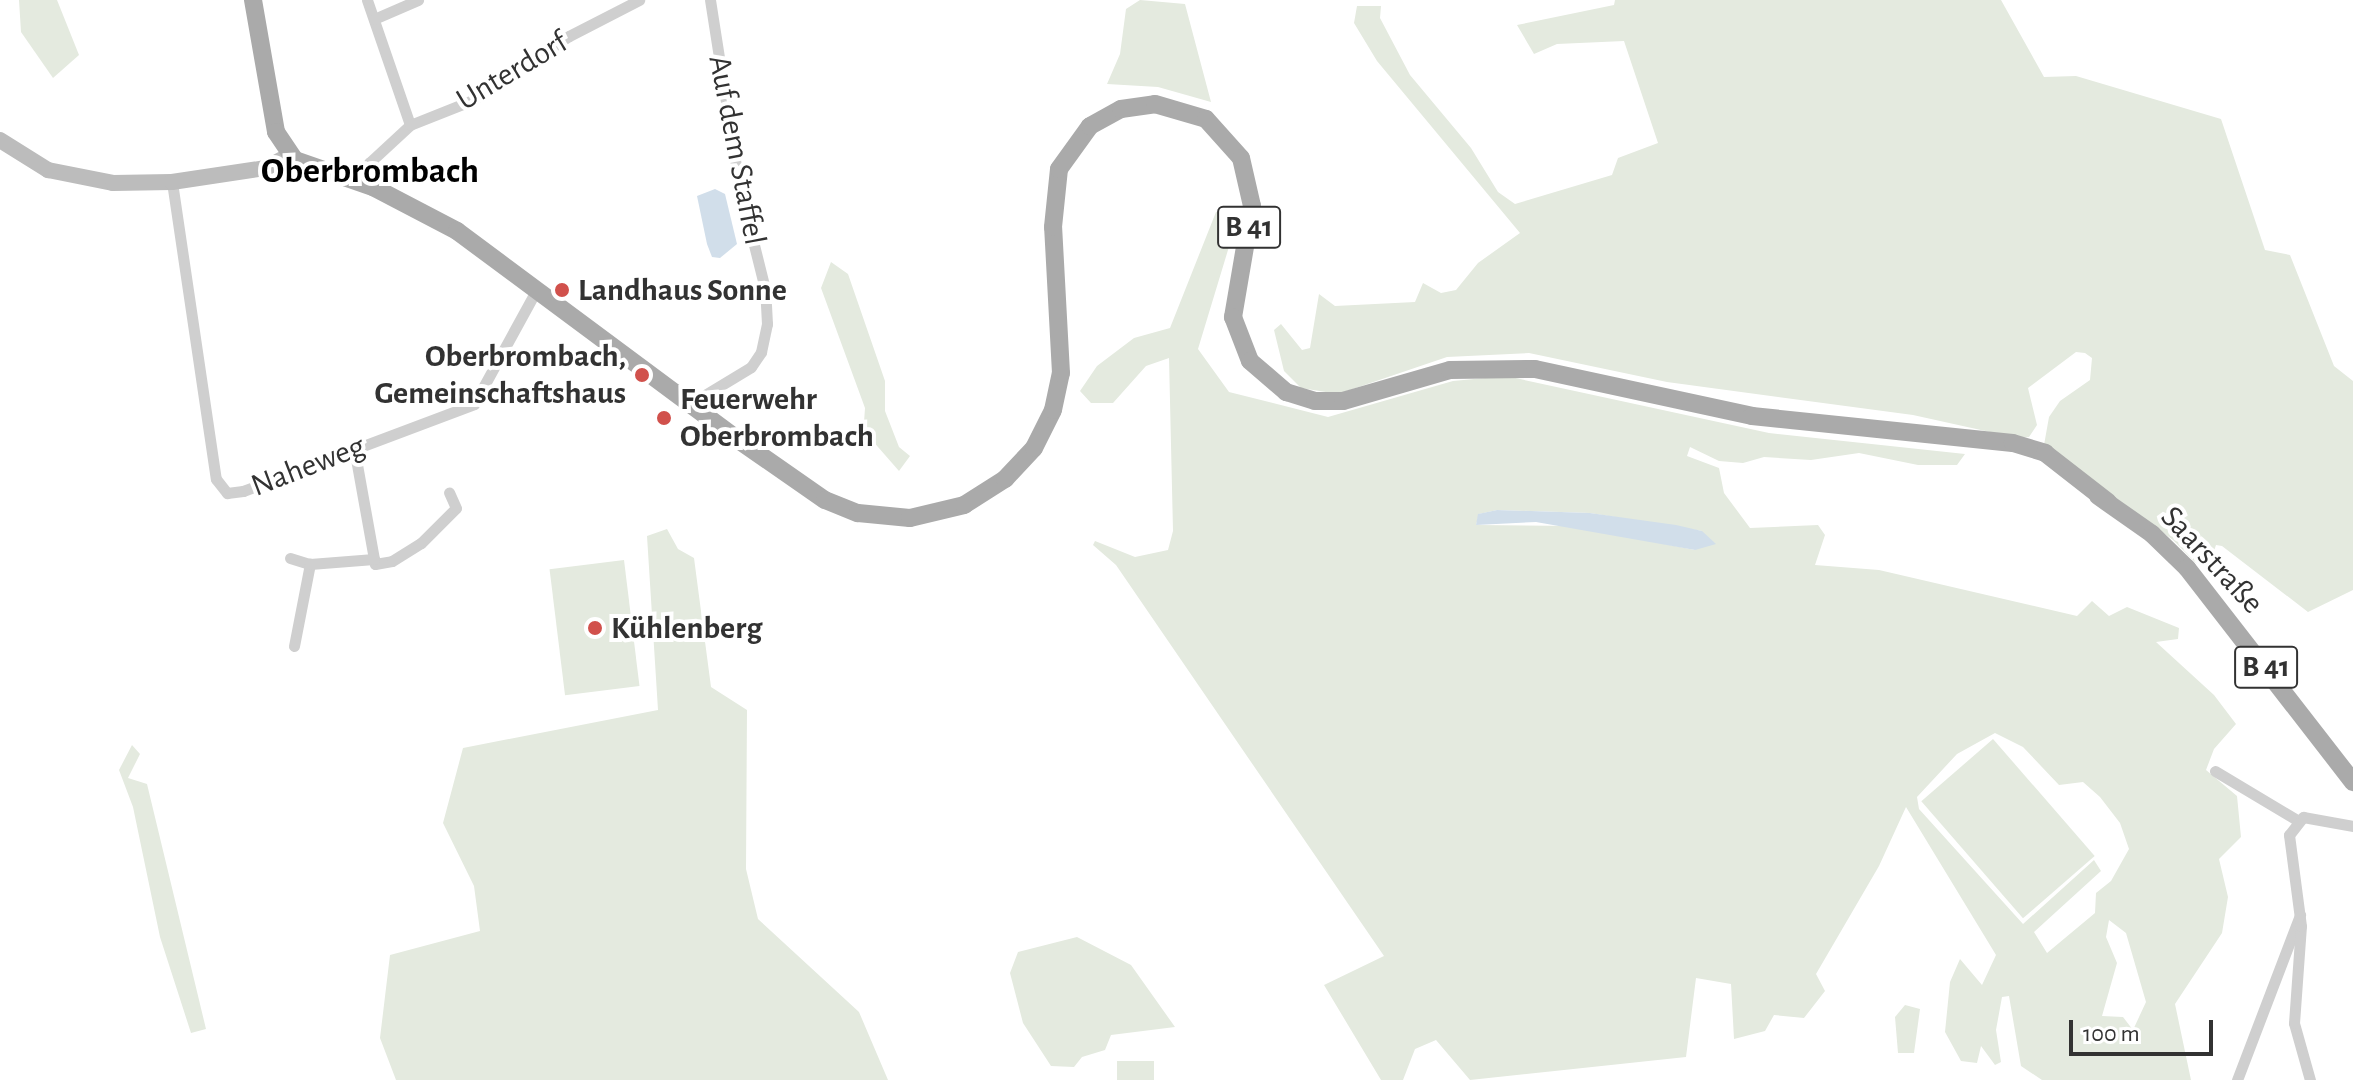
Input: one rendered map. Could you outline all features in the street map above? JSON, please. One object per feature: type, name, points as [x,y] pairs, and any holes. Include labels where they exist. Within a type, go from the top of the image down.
[{"type":"main road","points":[[253,0],[276,132],[289,155]]},
{"type":"main road","name":"Saarstraße","points":[[690,404],[839,507],[895,517],[949,510],[985,494],[1018,468],[1045,431],[1061,373],[1053,227],[1059,169],[1090,126],[1138,105],[1173,106],[1206,119],[1241,158],[1252,206],[1233,317],[1250,361],[1286,392],[1315,401],[1343,401],[1450,370],[1513,367],[1738,413],[1919,433],[1962,434],[2032,448],[2108,502],[2187,568],[2353,782]]},
{"type":"main road","name":"B 41","points":[[289,155],[310,168],[359,181],[457,231],[690,404]]},
{"type":"street","points":[[367,0],[410,125]]},
{"type":"street","points":[[374,19],[418,0]]},
{"type":"street","name":"Unterdorf","points":[[359,181],[369,163],[410,125],[473,100],[562,41],[639,0]]},
{"type":"street","name":"Auf dem Staffel","points":[[690,404],[751,367],[764,345],[767,324],[765,289],[739,185],[710,0]]},
{"type":"street","points":[[0,140],[35,164],[80,179],[172,182],[266,168],[289,155]]},
{"type":"street","name":"Naheweg","points":[[172,182],[219,486],[235,494],[474,404],[537,289]]},
{"type":"street","points":[[354,448],[375,564],[392,561],[421,543],[456,508],[449,492]]},
{"type":"street","points":[[290,558],[310,564],[374,559]]},
{"type":"street","points":[[294,646],[310,564]]},
{"type":"street","points":[[2215,771],[2297,820],[2321,817],[2353,826]]},
{"type":"street","points":[[2297,820],[2288,843],[2300,915],[2294,1023],[2310,1080]]},
{"type":"street","points":[[2237,1080],[2300,915]]},
{"type":"shaded area","points":[[19,0],[57,0],[79,55],[53,78],[21,32]]},
{"type":"shaded area","points":[[1140,0],[1185,4],[1211,102],[1158,87],[1107,84],[1120,54],[1126,9]]},
{"type":"shaded area","points":[[1615,0],[2001,0],[2044,77],[2076,76],[2221,119],[2265,250],[2290,255],[2334,366],[2353,381],[2353,590],[2308,612],[2222,546],[2216,545],[2210,563],[2197,564],[2173,540],[2044,445],[2049,417],[2060,401],[2090,380],[2092,358],[2085,353],[2076,352],[2028,388],[2037,425],[2029,437],[2017,438],[1913,415],[1667,382],[1529,353],[1447,357],[1338,394],[1301,388],[1284,371],[1274,330],[1281,324],[1302,350],[1310,348],[1319,294],[1335,306],[1415,302],[1423,283],[1441,293],[1456,290],[1478,263],[1520,233],[1377,61],[1354,23],[1357,6],[1381,6],[1380,18],[1410,75],[1471,148],[1498,192],[1515,204],[1612,175],[1618,158],[1658,143],[1624,41],[1557,44],[1534,54],[1517,25],[1614,5]]},
{"type":"shaded area","points":[[715,189],[725,194],[737,244],[720,258],[712,257],[707,244],[697,196]]},
{"type":"shaded area","points":[[1216,212],[1238,217],[1198,349],[1229,392],[1328,417],[1453,381],[1506,376],[1769,433],[1965,454],[1957,465],[1918,465],[1859,453],[1811,460],[1764,457],[1743,463],[1719,461],[1690,447],[1687,456],[1719,468],[1724,493],[1750,528],[1818,525],[1825,535],[1815,565],[1879,570],[2077,616],[2092,601],[2109,616],[2127,607],[2179,628],[2178,639],[2156,642],[2214,695],[2236,724],[2214,749],[2206,770],[2237,796],[2241,837],[2219,859],[2228,897],[2222,933],[2175,1004],[2191,1080],[2042,1080],[2021,1066],[2009,996],[2002,997],[1996,1030],[2001,1062],[1995,1065],[1981,1046],[1977,1063],[1961,1061],[1945,1032],[1950,982],[1960,959],[1982,985],[1996,955],[1906,807],[1879,866],[1816,974],[1825,991],[1804,1018],[1774,1015],[1765,1031],[1734,1039],[1731,984],[1696,978],[1686,1057],[1470,1080],[1436,1040],[1415,1049],[1403,1080],[1381,1080],[1324,985],[1384,956],[1116,565],[1093,545],[1095,541],[1135,557],[1168,550],[1173,531],[1169,358],[1146,366],[1113,403],[1091,403],[1080,391],[1097,366],[1134,338],[1170,328]],"holes":[[[1497,510],[1590,513],[1702,531],[1695,550],[1573,526],[1476,525],[1479,514]],[[1995,733],[2023,747],[2059,785],[2083,782],[2100,797],[2120,823],[2129,849],[2111,881],[2096,893],[2095,913],[2047,953],[2034,932],[2101,871],[2094,860],[2023,924],[1919,809],[1917,797],[1957,754]],[[2109,920],[2126,933],[2146,1002],[2133,1030],[2123,1017],[2102,1016],[2117,963],[2106,937]]]},
{"type":"shaded area","points":[[831,262],[848,274],[885,381],[885,411],[899,447],[910,456],[899,471],[871,439],[864,422],[865,408],[821,288]]},
{"type":"shaded area","points":[[1497,510],[1590,513],[1676,525],[1702,531],[1716,544],[1695,550],[1536,522],[1476,525],[1478,514]]},
{"type":"shaded area","points":[[667,529],[678,549],[694,558],[711,687],[747,710],[746,869],[758,919],[859,1012],[888,1080],[396,1080],[380,1038],[390,955],[480,931],[474,886],[443,823],[463,748],[658,710],[647,536]]},
{"type":"shaded area","name":"Kühlenberg","points":[[624,560],[639,686],[565,695],[550,569]]},
{"type":"shaded area","points":[[1993,739],[2095,856],[2023,918],[1921,801]]},
{"type":"shaded area","points":[[132,745],[140,754],[128,778],[147,784],[206,1029],[191,1033],[160,937],[133,807],[119,770]]},
{"type":"shaded area","points":[[1077,937],[1131,965],[1175,1027],[1111,1035],[1105,1050],[1082,1057],[1074,1067],[1051,1066],[1023,1023],[1010,973],[1018,952]]},
{"type":"shaded area","points":[[1905,1005],[1920,1009],[1914,1053],[1898,1053],[1895,1017]]},
{"type":"shaded area","points":[[1117,1061],[1154,1061],[1154,1080],[1117,1080]]},
{"type":"place","name":"Landhaus Sonne","points":[[562,290]]},
{"type":"place","name":"Oberbrombach, Gemeinschaftshaus","points":[[642,375]]},
{"type":"place","name":"Feuerwehr Oberbrombach","points":[[664,418]]},
{"type":"place","name":"Kühlenberg","points":[[595,628]]},
{"type":"district","name":"Oberbrombach","points":[[370,172]]}]
